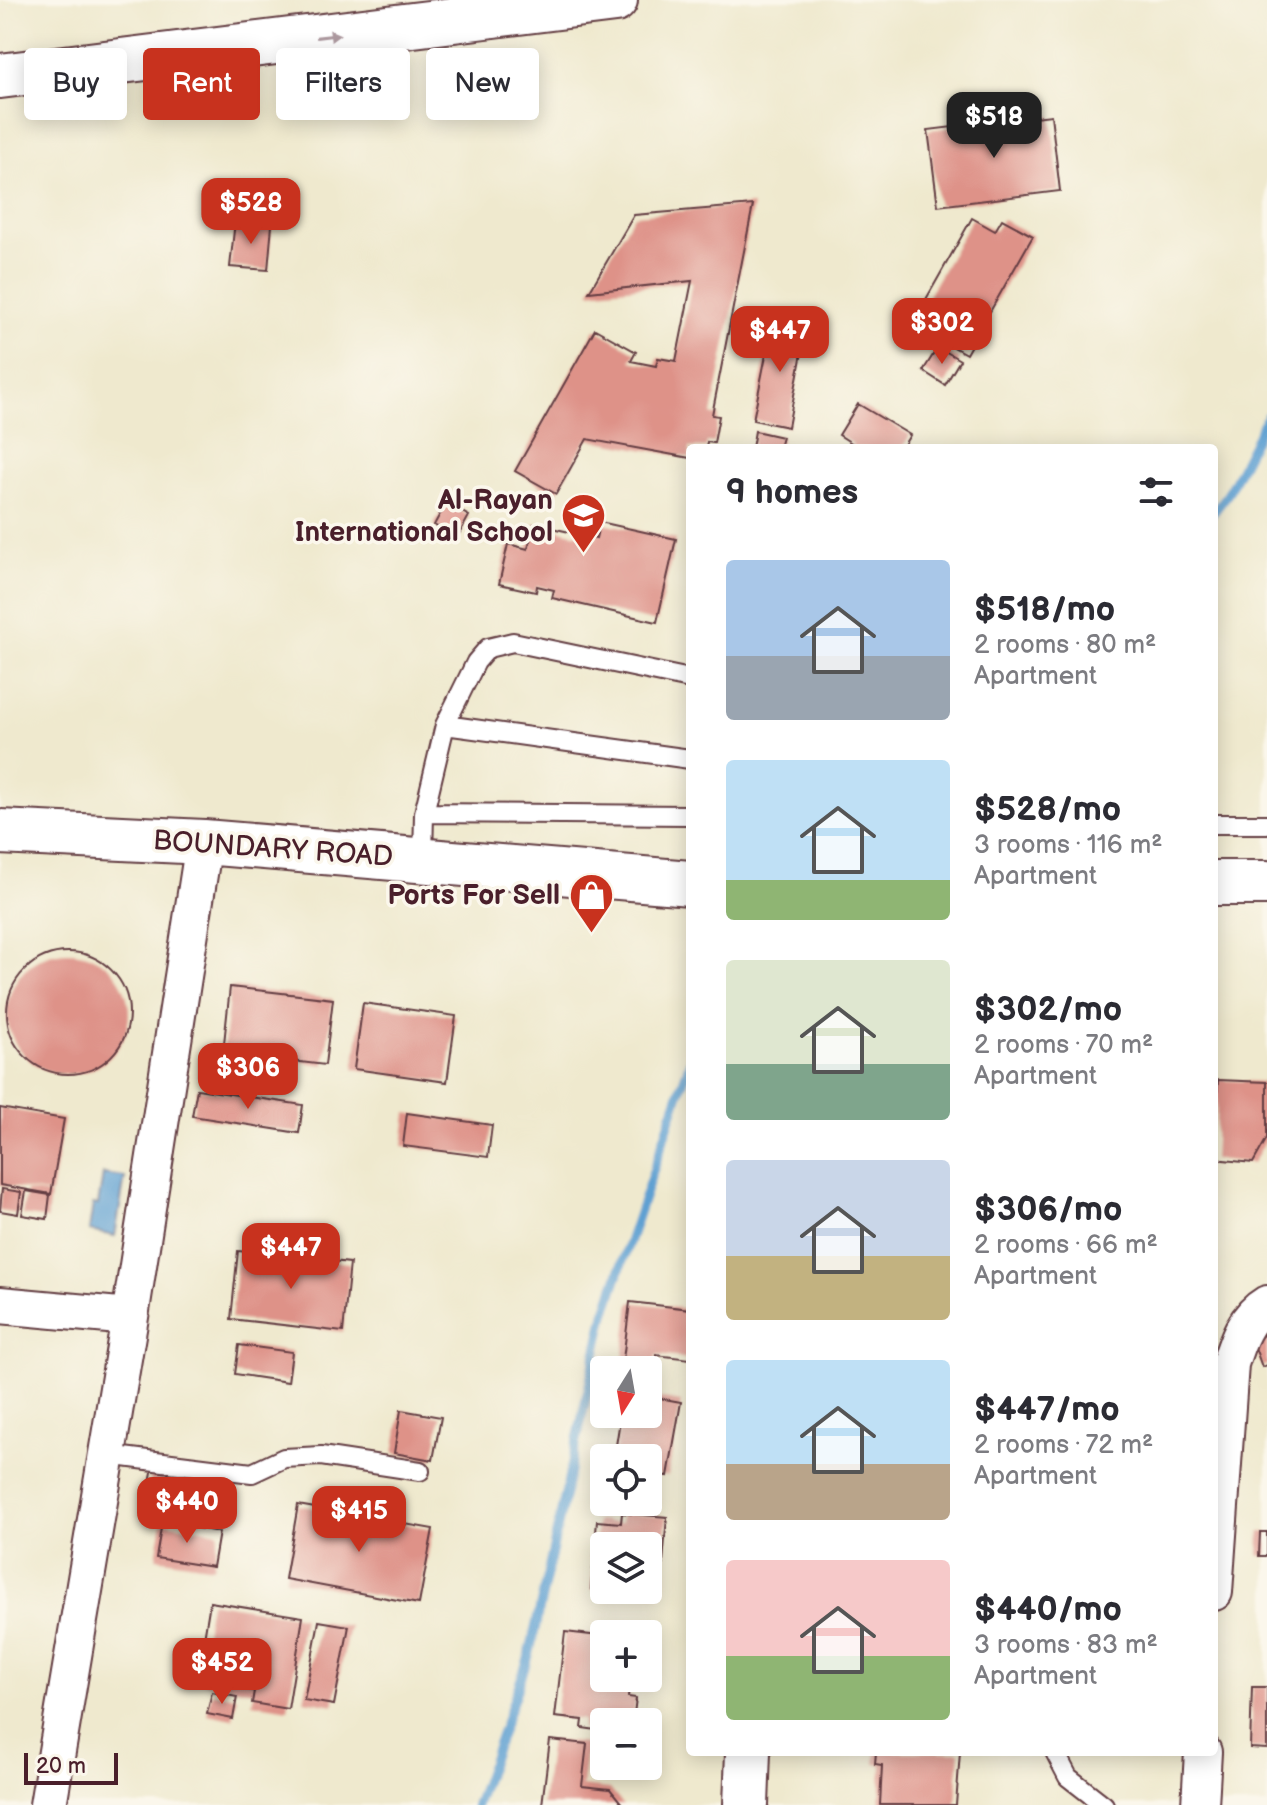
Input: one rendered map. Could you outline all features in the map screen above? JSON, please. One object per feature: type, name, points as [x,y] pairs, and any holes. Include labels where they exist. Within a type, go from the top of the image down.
[{"type":"main road","points":[[0,76],[615,0]]},
{"type":"main road","name":"BOUNDARY ROAD","points":[[0,832],[204,842],[686,883]]},
{"type":"main road","points":[[1218,883],[1267,883]]},
{"type":"main road","points":[[746,1805],[748,1756]]},
{"type":"street","points":[[48,1805],[130,1317],[204,842]]},
{"type":"street","points":[[1218,1535],[1230,1364],[1239,1334],[1258,1310],[1267,1304]]},
{"type":"street","points":[[0,1305],[130,1317]]},
{"type":"street","points":[[1200,1805],[1203,1756]]},
{"type":"lane","points":[[423,860],[424,813],[445,725],[476,662],[488,648],[513,642],[686,678]]},
{"type":"lane","points":[[445,725],[686,758]]},
{"type":"lane","points":[[424,813],[686,815]]},
{"type":"lane","points":[[1218,824],[1267,824]]},
{"type":"lane","points":[[107,1455],[252,1473],[284,1458],[321,1456],[420,1471]]},
{"type":"lane","points":[[1057,1756],[1068,1777],[1104,1805]]},
{"type":"water","points":[[103,1174],[125,1177],[115,1236],[89,1231],[93,1204],[98,1205]]},
{"type":"building","points":[[1051,115],[1060,191],[938,206],[928,130]]},
{"type":"building","points":[[753,205],[712,415],[719,416],[714,443],[686,444],[686,457],[587,439],[556,494],[515,471],[595,329],[636,352],[631,361],[656,366],[658,358],[676,361],[692,281],[589,292],[634,215]]},
{"type":"building","points":[[972,218],[995,231],[1002,219],[1033,236],[966,354],[912,324]]},
{"type":"building","points":[[235,221],[272,225],[268,270],[230,267]]},
{"type":"building","points":[[773,320],[807,326],[788,427],[753,420]]},
{"type":"building","points":[[938,347],[960,360],[945,385],[923,371]]},
{"type":"building","points":[[858,404],[910,435],[904,444],[853,444],[839,435]]},
{"type":"building","points":[[755,431],[782,437],[780,444],[753,444]]},
{"type":"building","points":[[446,503],[469,516],[457,538],[434,525]]},
{"type":"building","points":[[600,522],[676,539],[657,622],[552,598],[554,590],[537,586],[536,592],[499,584],[508,544],[528,549],[534,524],[596,538]]},
{"type":"building","points":[[68,952],[91,957],[111,970],[124,990],[129,1013],[124,1036],[111,1056],[91,1069],[68,1074],[45,1069],[25,1056],[12,1036],[7,1013],[12,990],[25,970],[45,957]]},
{"type":"building","points":[[230,987],[333,999],[325,1065],[223,1053]]},
{"type":"building","points":[[363,1003],[456,1016],[447,1082],[354,1069]]},
{"type":"building","points":[[1218,1080],[1267,1082],[1267,1138],[1253,1163],[1218,1159]]},
{"type":"building","points":[[197,1089],[303,1105],[299,1133],[192,1116]]},
{"type":"building","points":[[0,1108],[64,1119],[51,1194],[0,1185]]},
{"type":"building","points":[[407,1113],[492,1125],[488,1157],[403,1146]]},
{"type":"building","points":[[2,1189],[21,1192],[18,1214],[0,1211]]},
{"type":"building","points":[[26,1191],[50,1195],[47,1219],[22,1215]]},
{"type":"building","points":[[238,1251],[350,1263],[343,1332],[231,1319]]},
{"type":"building","points":[[630,1302],[686,1309],[686,1359],[623,1356]]},
{"type":"building","points":[[1267,1334],[1267,1365],[1262,1367],[1252,1339]]},
{"type":"building","points":[[239,1345],[292,1352],[288,1382],[235,1374]]},
{"type":"building","points":[[662,1399],[681,1402],[668,1476],[662,1475],[662,1444],[616,1444],[619,1428],[662,1428]]},
{"type":"building","points":[[401,1410],[441,1417],[433,1460],[394,1453]]},
{"type":"building","points":[[153,1467],[169,1471],[161,1511],[145,1508]]},
{"type":"building","points":[[298,1505],[433,1529],[419,1604],[285,1579]]},
{"type":"building","points":[[622,1516],[667,1517],[662,1573],[662,1532],[596,1532],[597,1521],[621,1523]]},
{"type":"building","points":[[162,1522],[219,1532],[213,1567],[156,1558]]},
{"type":"building","points":[[1260,1532],[1267,1532],[1267,1556],[1259,1556]]},
{"type":"building","points":[[210,1602],[303,1617],[288,1709],[252,1703],[254,1691],[197,1681]]},
{"type":"building","points":[[319,1621],[349,1626],[334,1705],[304,1700]]},
{"type":"building","points":[[565,1632],[590,1635],[590,1692],[629,1692],[628,1697],[636,1698],[635,1708],[590,1708],[590,1729],[582,1728],[583,1720],[555,1717]]},
{"type":"building","points":[[1252,1687],[1267,1687],[1267,1749],[1250,1748]]},
{"type":"building","points":[[212,1692],[237,1697],[233,1719],[207,1714]]},
{"type":"building","points":[[550,1740],[587,1744],[582,1786],[610,1789],[623,1805],[542,1805]]},
{"type":"building","points":[[876,1756],[960,1756],[956,1805],[880,1805],[882,1765],[875,1764]]},
{"type":"waterway","points":[[1218,507],[1267,416]]},
{"type":"waterway","points":[[476,1805],[529,1656],[605,1314],[686,1073]]},
{"type":"place","name":"Al-Rayan International School","points":[[584,555]]},
{"type":"place","name":"Ports For Sell","points":[[591,934]]}]
